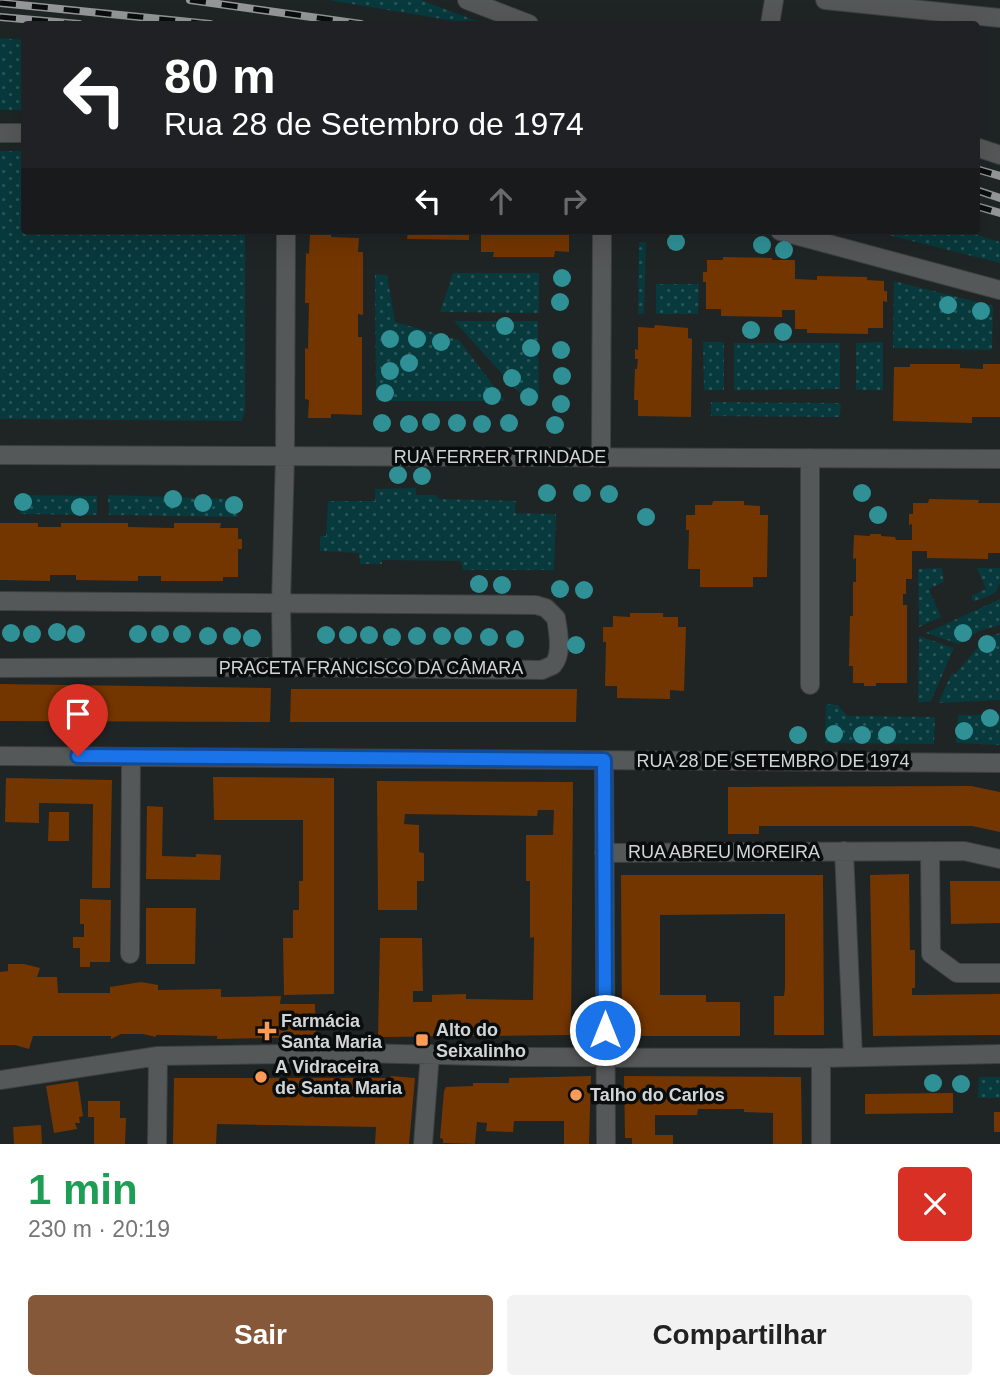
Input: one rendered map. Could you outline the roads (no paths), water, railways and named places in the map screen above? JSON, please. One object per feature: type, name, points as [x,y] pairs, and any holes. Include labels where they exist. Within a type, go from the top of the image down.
[{"type":"street","points":[[467,0],[521,21]]},
{"type":"street","points":[[770,21],[774,0]]},
{"type":"street","points":[[825,0],[1000,18]]},
{"type":"street","points":[[0,133],[21,134]]},
{"type":"street","points":[[980,148],[1000,155]]},
{"type":"street","points":[[282,667],[286,235]]},
{"type":"street","points":[[601,458],[602,235]]},
{"type":"street","points":[[795,235],[1000,290]]},
{"type":"street","name":"RUA FERRER TRINDADE","points":[[0,455],[1000,459]]},
{"type":"street","points":[[810,458],[810,685]]},
{"type":"street","name":"PRACETA FRANCISCO DA CÂMARA","points":[[0,601],[536,605],[546,608],[556,618],[558,650],[552,665],[542,670],[0,668]]},
{"type":"street","name":"RUA 28 DE SETEMBRO DE 1974","points":[[0,756],[1000,763]]},
{"type":"street","points":[[130,954],[131,757]]},
{"type":"street","points":[[604,760],[606,1144]]},
{"type":"street","name":"RUA ABREU MOREIRA","points":[[844,851],[853,1057]]},
{"type":"street","points":[[930,851],[931,954],[957,973],[1000,973]]},
{"type":"street","name":"RUA ABREU MOREIRA","points":[[604,853],[964,851],[1000,859]]},
{"type":"street","points":[[0,1080],[158,1056],[359,1053],[821,1058],[1000,1054]]},
{"type":"street","points":[[423,1144],[430,1054]]},
{"type":"street","points":[[157,1144],[158,1056]]},
{"type":"street","points":[[821,1058],[821,1144]]},
{"type":"railway","points":[[190,0],[340,21]]},
{"type":"railway","points":[[0,3],[180,21]]},
{"type":"railway","points":[[0,17],[45,21]]},
{"type":"railway","points":[[980,170],[1000,176]]},
{"type":"railway","points":[[980,191],[1000,198]]},
{"type":"railway","points":[[980,207],[1000,213]]},
{"type":"place","name":"Farmácia Santa Maria","points":[[267,1031]]},
{"type":"place","name":"Alto do Seixalinho","points":[[422,1040]]},
{"type":"place","name":"A Vidraceira de Santa Maria","points":[[261,1077]]},
{"type":"place","name":"Talho do Carlos","points":[[576,1095]]}]
